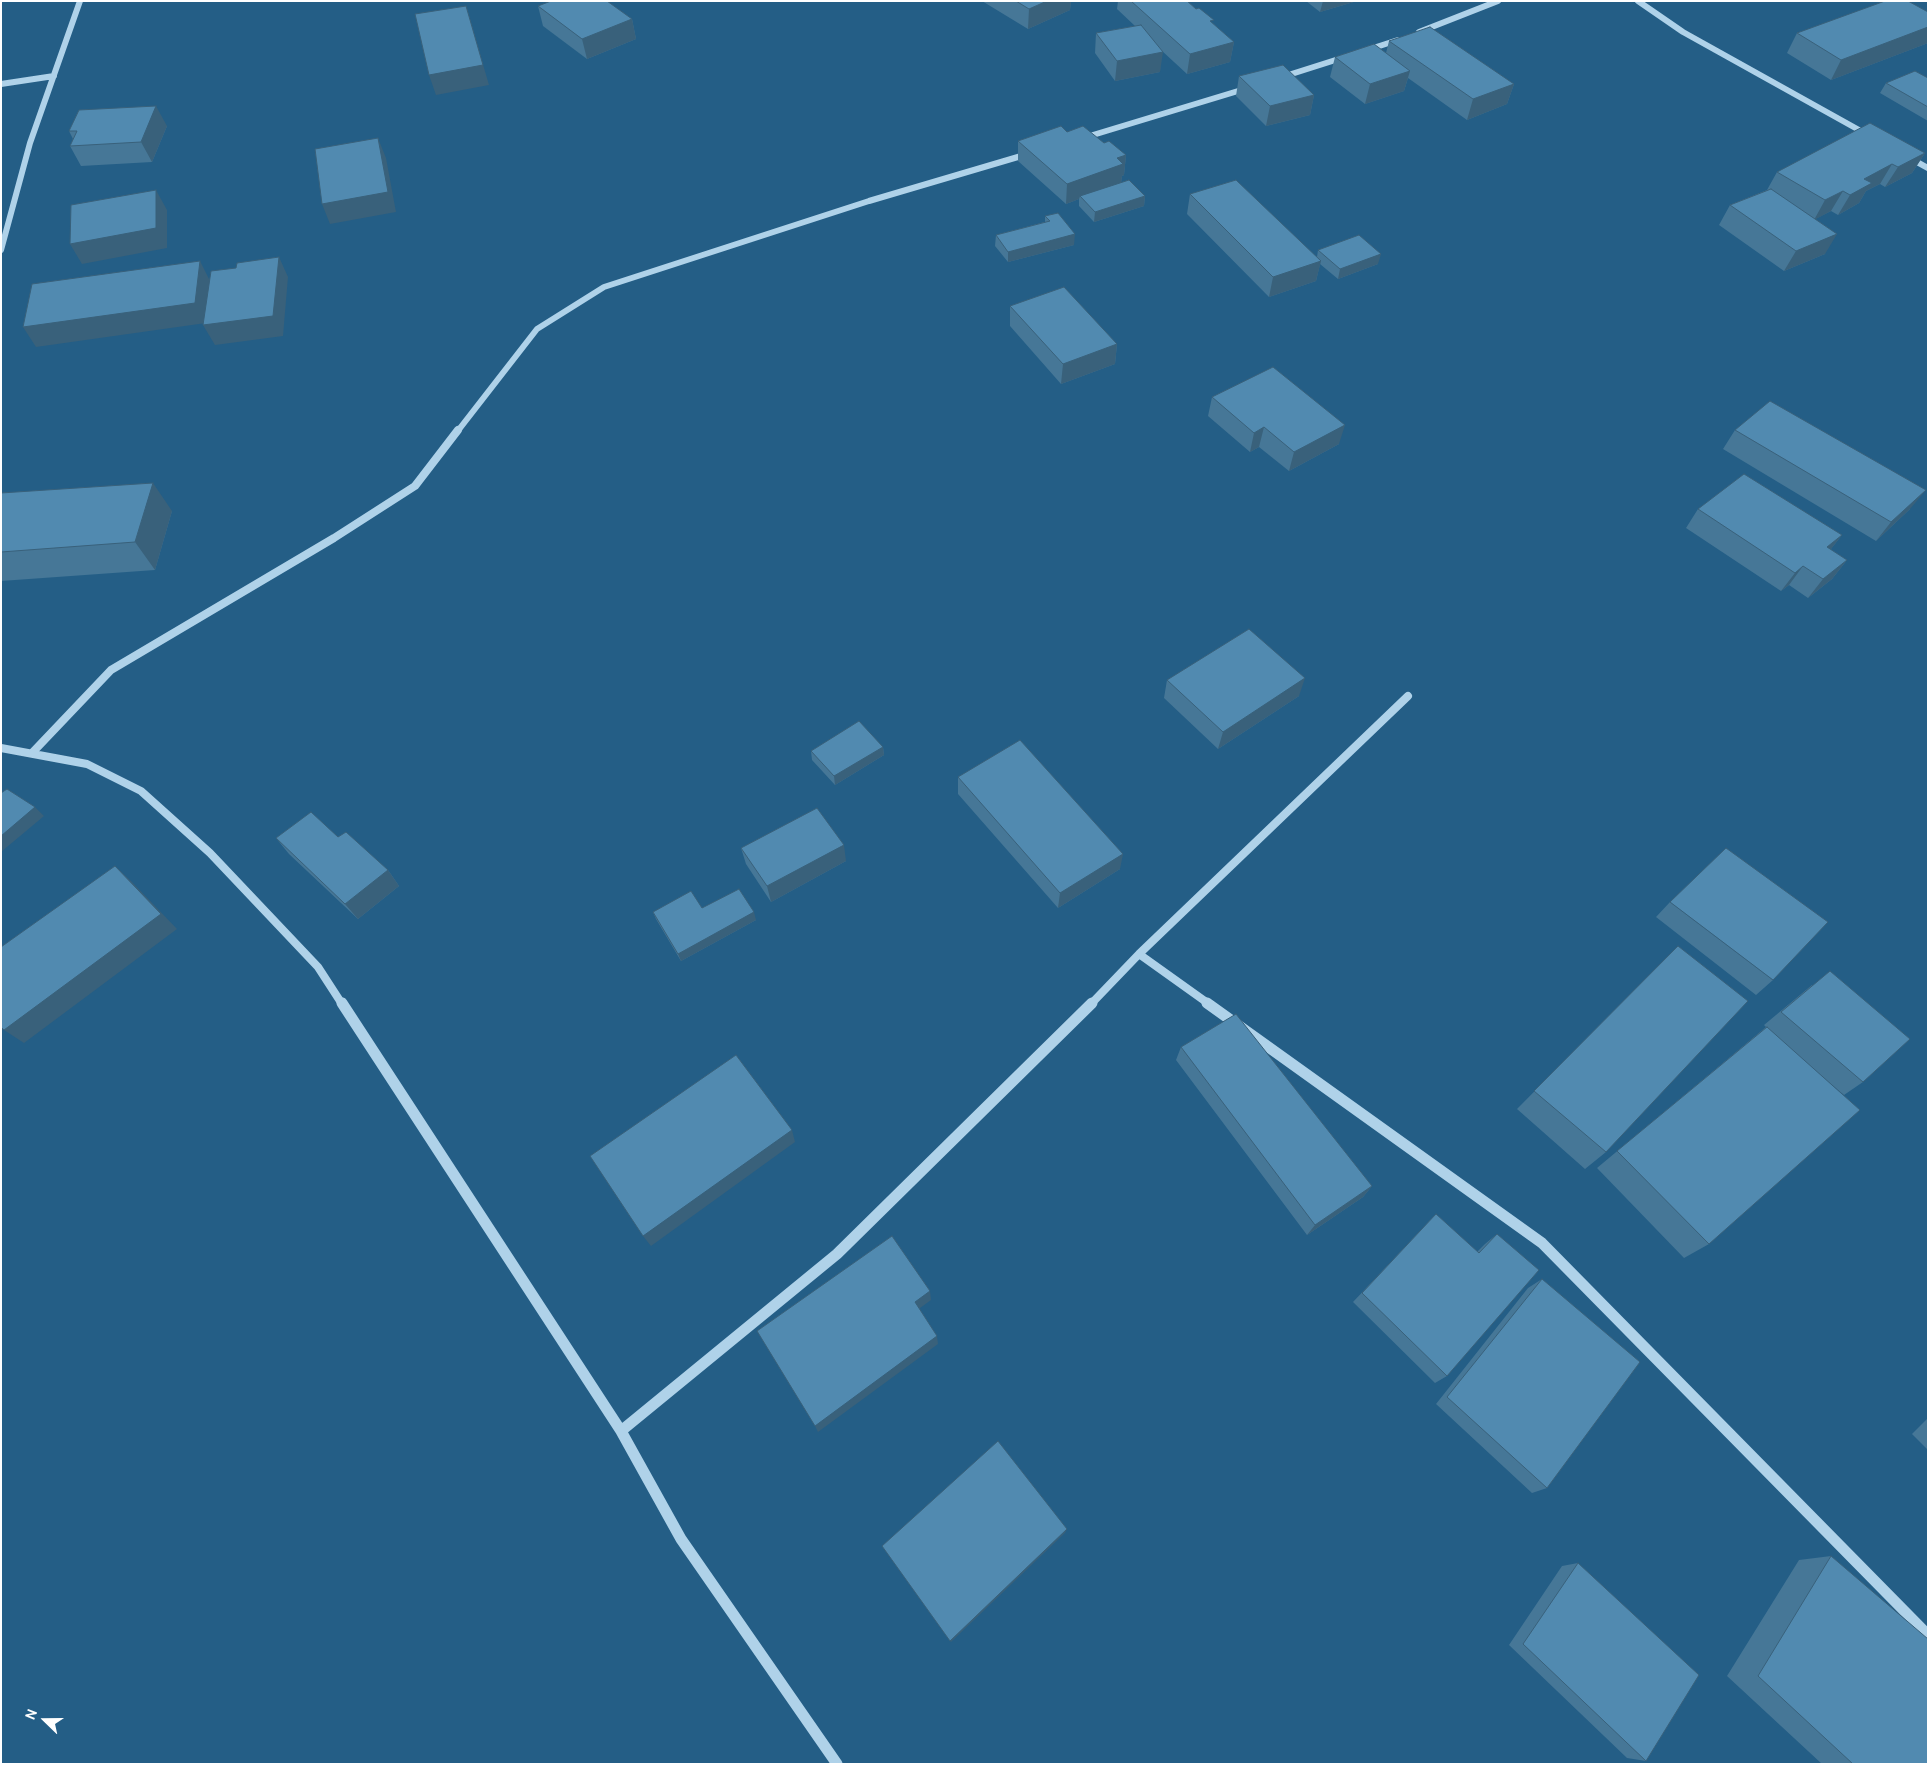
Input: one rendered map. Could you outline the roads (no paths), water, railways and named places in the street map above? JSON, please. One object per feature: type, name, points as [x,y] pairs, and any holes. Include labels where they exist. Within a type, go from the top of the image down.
[{"type":"street","points":[[1,250],[30,143],[80,1]]},
{"type":"street","points":[[1362,51],[1399,40],[1498,1]]},
{"type":"street","points":[[1638,1],[1683,32],[1875,138]]},
{"type":"street","points":[[1271,80],[1353,54]]},
{"type":"street","points":[[1,84],[54,76]]},
{"type":"street","points":[[1076,140],[1253,86]]},
{"type":"street","points":[[32,753],[111,670],[325,543],[415,486],[537,329],[604,287],[869,201],[1038,151]]},
{"type":"street","points":[[1902,153],[1928,168]]},
{"type":"street","points":[[621,1431],[838,1254],[1056,1040],[1139,954],[1408,696]]},
{"type":"street","points":[[1,748],[87,764],[141,791],[210,853],[318,967],[621,1431],[681,1539],[837,1764]]},
{"type":"street","points":[[1139,954],[1542,1243],[1928,1635]]}]
